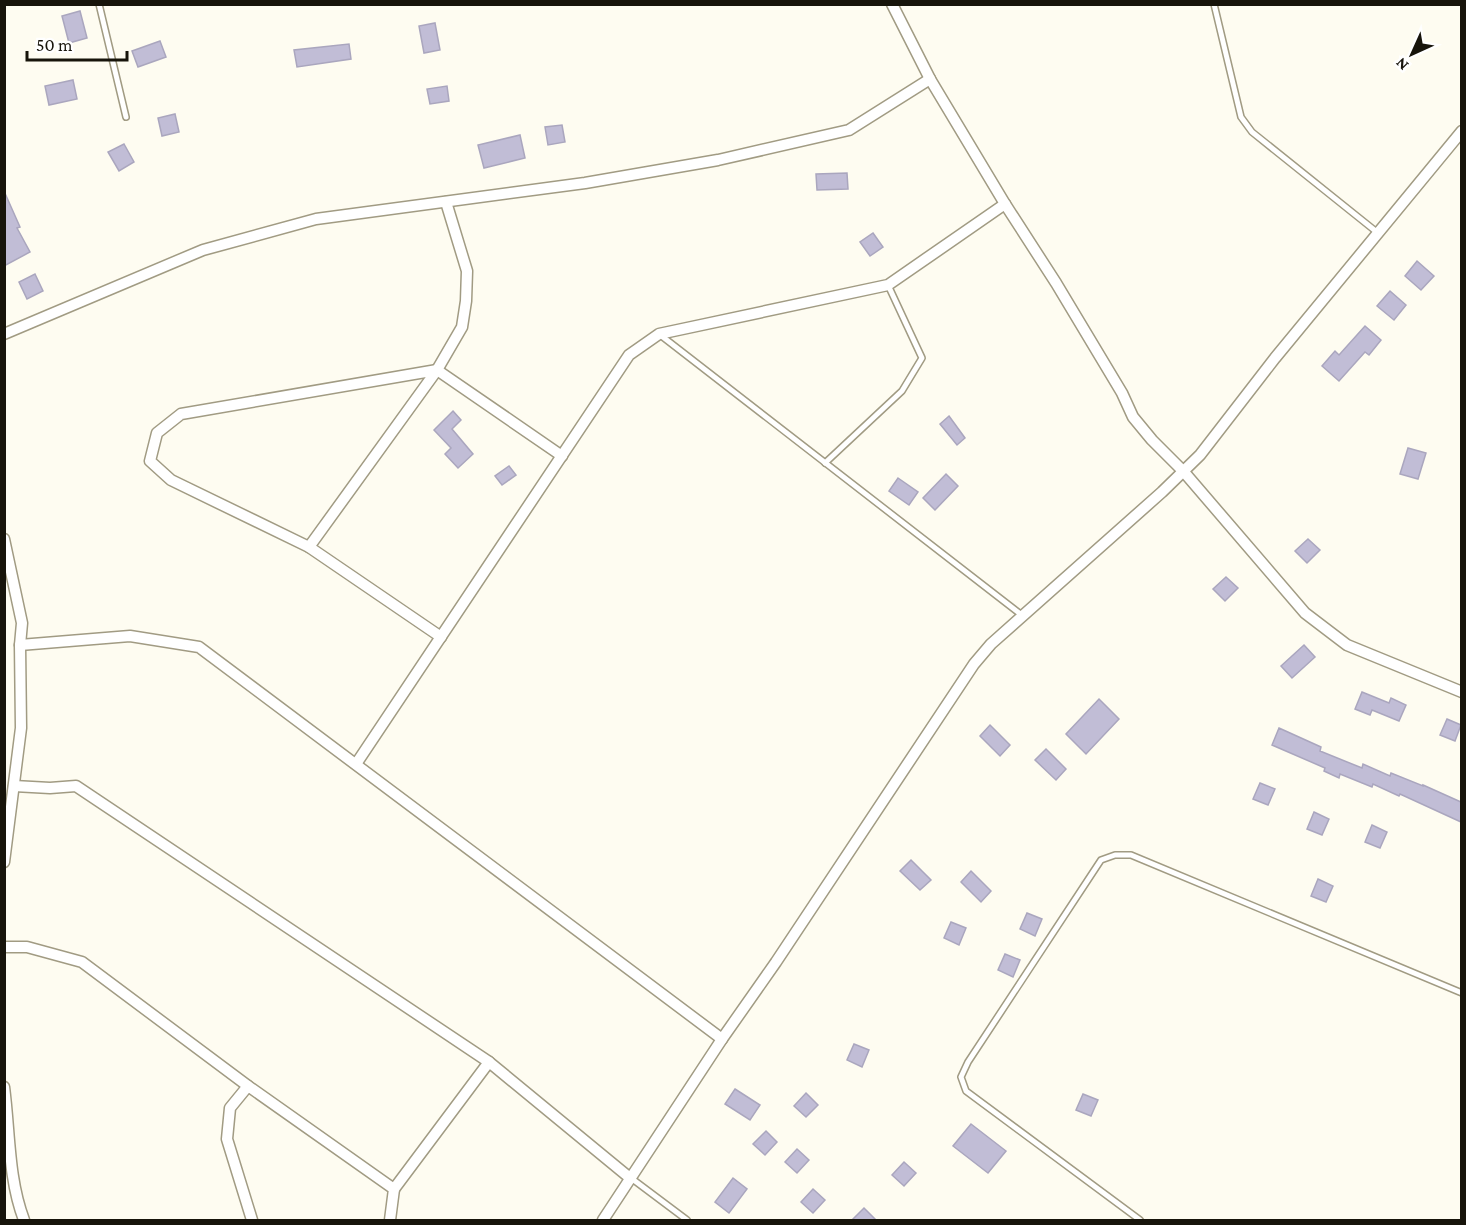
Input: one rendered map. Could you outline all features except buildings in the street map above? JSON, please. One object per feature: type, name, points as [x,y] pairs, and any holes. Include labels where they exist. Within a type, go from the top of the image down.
[{"type":"street","points":[[892,4],[930,79],[1005,204],[1056,283],[1122,393],[1133,417],[1152,440],[1184,472],[1305,613],[1347,645],[1461,692]]},
{"type":"street","points":[[4,334],[203,250],[316,219],[585,183],[718,160],[849,130],[930,79]]},
{"type":"street","points":[[603,1221],[722,1039],[783,952],[974,664],[992,644],[1184,472],[1200,455],[1275,358],[1461,131]]},
{"type":"street","points":[[309,547],[437,370],[462,327],[467,271],[446,202]]},
{"type":"street","points":[[356,764],[629,355],[659,334],[888,285],[1005,204]]},
{"type":"street","points":[[441,637],[309,547],[171,480],[150,461],[157,433],[182,414],[437,370],[562,456]]},
{"type":"street","points":[[4,539],[22,623],[21,728],[4,862]]},
{"type":"street","points":[[20,645],[130,636],[199,647],[722,1039]]},
{"type":"street","points":[[14,786],[50,788],[76,786],[489,1062],[630,1178]]},
{"type":"street","points":[[4,947],[27,947],[82,962],[248,1086],[394,1190]]},
{"type":"street","points":[[390,1221],[394,1190],[489,1062]]},
{"type":"street","points":[[248,1086],[230,1108],[227,1139],[252,1221]]},
{"type":"street","points":[[4,1087],[11,1167],[16,1199],[24,1221]]},
{"type":"lane","points":[[99,4],[126,117]]},
{"type":"lane","points":[[1214,4],[1241,117],[1252,132],[1377,233]]},
{"type":"lane","points":[[825,463],[903,391],[922,358],[888,285]]},
{"type":"lane","points":[[659,334],[1023,616]]},
{"type":"lane","points":[[1140,1221],[966,1090],[961,1077],[968,1062],[1101,861],[1115,855],[1131,855],[1461,993]]},
{"type":"lane","points":[[630,1178],[687,1221]]}]
